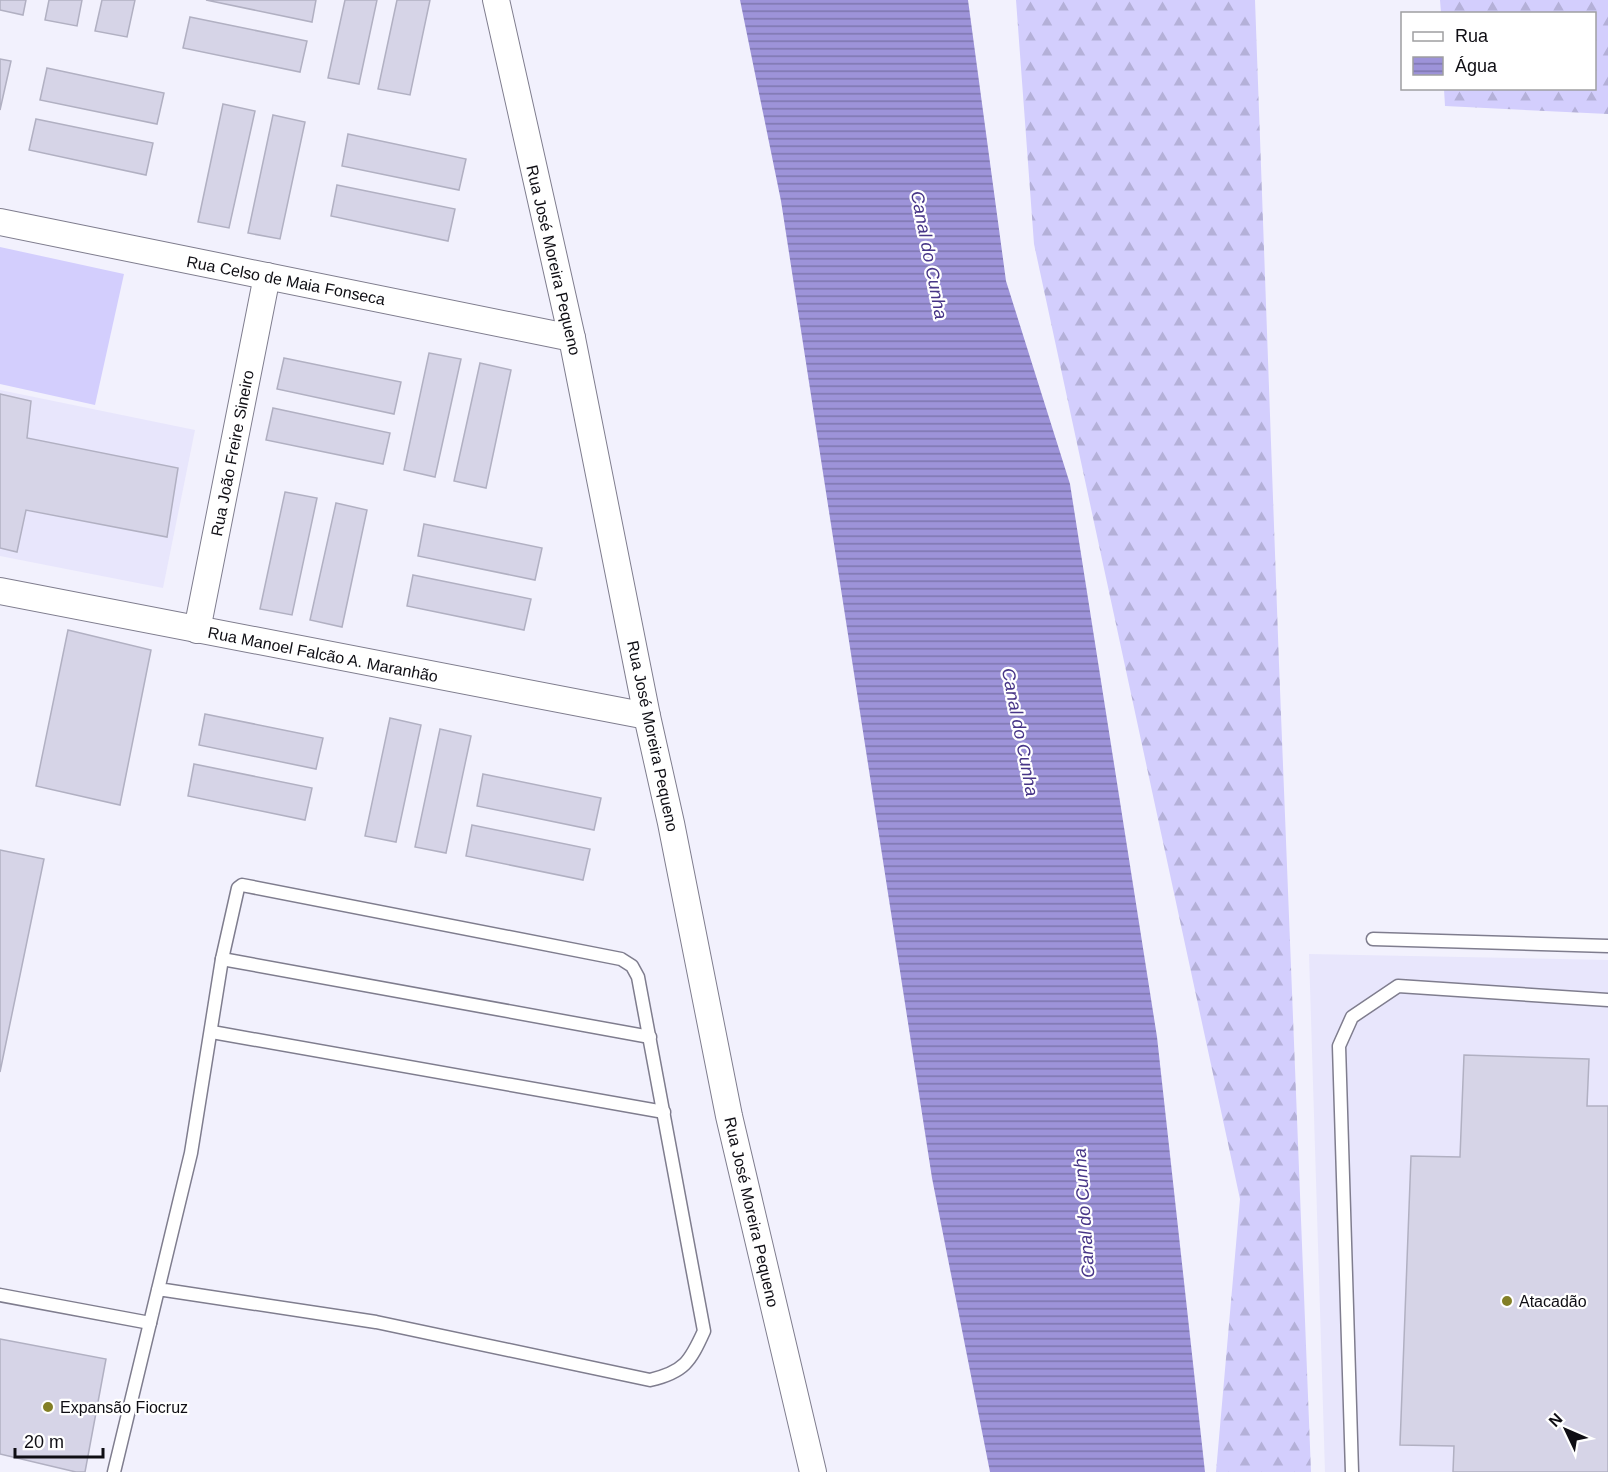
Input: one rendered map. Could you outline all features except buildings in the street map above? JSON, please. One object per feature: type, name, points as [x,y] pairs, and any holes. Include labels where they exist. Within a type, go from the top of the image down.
[{"type":"street","name":"Rua José Moreira Pequeno","points":[[496,0],[572,338],[729,1116],[813,1472]]},
{"type":"street","name":"Rua Celso de Maia Fonseca","points":[[0,222],[572,338]]},
{"type":"street","name":"Rua João Freire Sineiro","points":[[197,630],[267,276]]},
{"type":"street","name":"Rua Manoel Falcão A. Maranhão","points":[[0,591],[647,716]]},
{"type":"lane","points":[[114,1472],[158,1289],[191,1153],[222,959],[237,890],[242,885],[621,959],[632,966],[639,977],[705,1331],[693,1356],[672,1375],[650,1380],[376,1322],[158,1289]]},
{"type":"lane","points":[[1372,939],[1608,946]]},
{"type":"lane","points":[[222,959],[650,1036]]},
{"type":"lane","points":[[1352,1472],[1339,1046],[1352,1017],[1398,986],[1608,1000]]},
{"type":"lane","points":[[212,1032],[664,1112]]},
{"type":"lane","points":[[0,1294],[150,1323]]},
{"type":"shaded area","points":[[0,390],[195,430],[163,588],[0,556]]},
{"type":"shaded area","points":[[1309,954],[1608,960],[1608,1472],[1325,1472]]},
{"type":"green space","points":[[1016,0],[1255,0],[1311,1472],[1216,1472],[1240,1199],[1034,244]]},
{"type":"green space","points":[[1440,0],[1608,0],[1608,114],[1445,106],[1444,90],[1596,90],[1596,12],[1441,12]]},
{"type":"green space","points":[[0,247],[124,274],[95,405],[0,384]]},
{"type":"water","name":"Canal do Cunha","points":[[740,0],[968,0],[1006,281],[1070,484],[1157,1037],[1205,1472],[990,1472],[932,1178],[781,201]]},
{"type":"place","name":"Atacadão","points":[[1507,1301]]},
{"type":"place","name":"Expansão Fiocruz","points":[[48,1407]]}]
